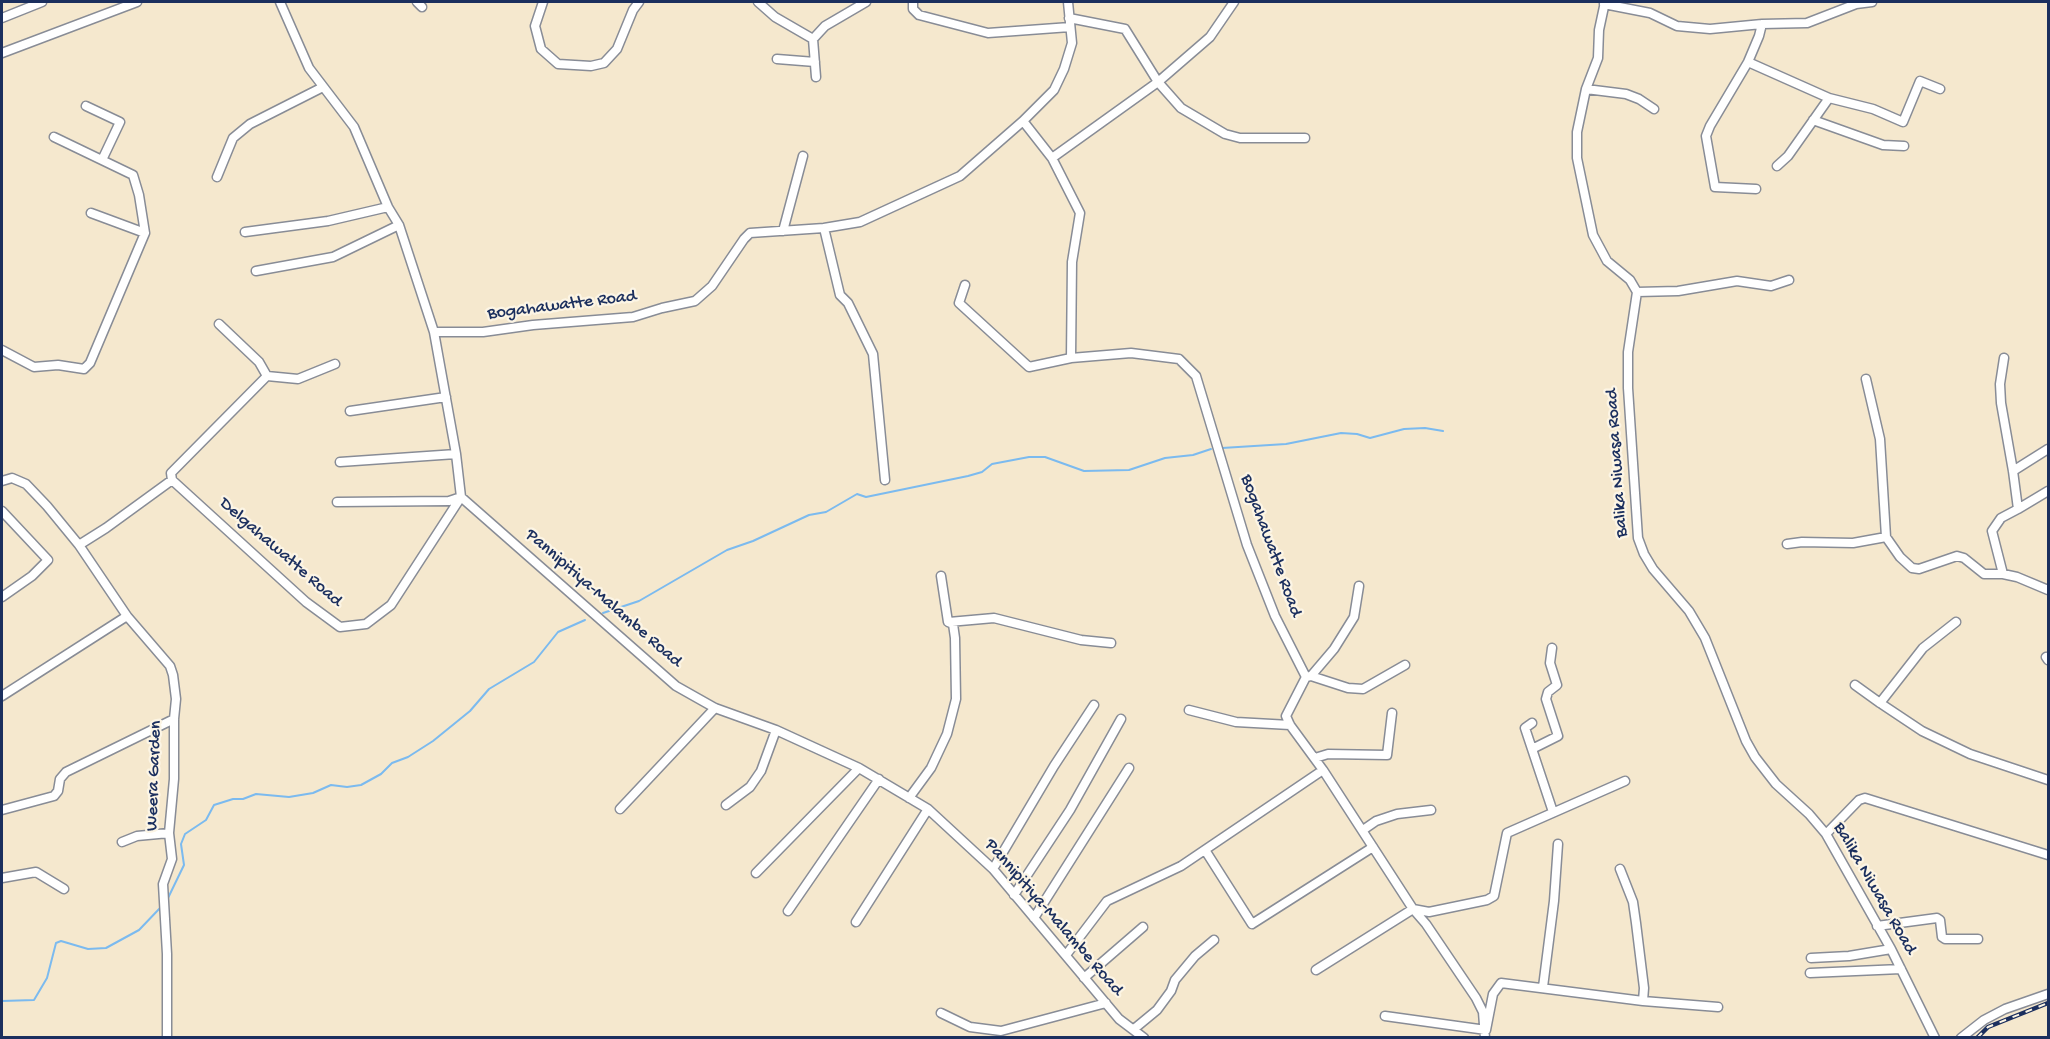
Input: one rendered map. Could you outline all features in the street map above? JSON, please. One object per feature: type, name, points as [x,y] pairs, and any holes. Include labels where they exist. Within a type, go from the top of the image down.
[{"type":"street","points":[[2,18],[42,2]]},
{"type":"street","points":[[2,53],[137,2]]},
{"type":"street","points":[[280,2],[309,68],[354,127],[388,207],[399,225],[434,332],[456,454],[461,497],[449,501],[337,502]]},
{"type":"street","points":[[543,2],[535,26],[541,49],[558,64],[591,66],[604,63],[617,49],[633,10],[639,2]]},
{"type":"street","points":[[758,2],[775,17],[813,39]]},
{"type":"street","points":[[816,77],[813,39],[825,26],[866,2]]},
{"type":"street","points":[[913,2],[913,9],[919,15],[987,33],[1070,27]]},
{"type":"street","name":"Bogahawatte Road","points":[[434,332],[483,332],[533,325],[633,317],[695,301],[712,286],[750,233],[824,228],[860,222],[960,176],[1023,121],[1054,90],[1064,69],[1072,43],[1068,2]]},
{"type":"street","points":[[1052,158],[1158,82],[1210,37],[1234,2]]},
{"type":"street","points":[[1789,280],[1771,286],[1737,281],[1678,291],[1637,292],[1630,280],[1607,261],[1593,235],[1577,158],[1577,132],[1586,89],[1598,58],[1599,30],[1605,3],[1650,13],[1677,26],[1710,29],[1761,24],[1807,23],[1856,2],[1872,2]]},
{"type":"street","points":[[1069,18],[1125,28],[1158,82],[1181,108],[1225,134],[1240,138],[1305,138]]},
{"type":"street","points":[[1755,189],[1715,187],[1706,136],[1748,62],[1759,36],[1761,24]]},
{"type":"street","points":[[777,59],[815,62]]},
{"type":"street","points":[[1748,62],[1829,98],[1873,110],[1903,122],[1920,81],[1940,89]]},
{"type":"street","points":[[218,177],[233,138],[250,124],[323,87]]},
{"type":"street","points":[[1586,89],[1626,94],[1654,109]]},
{"type":"street","points":[[1777,166],[1788,156],[1829,98]]},
{"type":"street","points":[[86,106],[120,122],[102,160]]},
{"type":"street","points":[[1813,120],[1883,145],[1905,146]]},
{"type":"street","points":[[1023,121],[1052,158],[1080,213],[1072,262],[1071,358]]},
{"type":"street","points":[[2,350],[34,367],[58,365],[84,369],[90,363],[145,233],[139,195],[133,175],[54,137]]},
{"type":"street","points":[[783,231],[803,156]]},
{"type":"street","points":[[245,232],[328,221],[388,207]]},
{"type":"street","points":[[91,213],[145,233]]},
{"type":"street","points":[[256,271],[333,257],[399,225]]},
{"type":"street","points":[[824,228],[840,295],[848,303],[873,354],[885,480]]},
{"type":"street","name":"Bogahawatte Road","points":[[965,285],[959,303],[1029,367],[1071,358],[1131,353],[1179,359],[1196,376],[1247,545],[1275,616],[1308,677]]},
{"type":"street","name":"Balika Niwasa Road","points":[[1637,292],[1629,352],[1628,388],[1636,521],[1641,546],[1653,569],[1689,611],[1705,638],[1746,741],[1755,757],[1776,784],[1809,814],[1826,834],[1891,949],[1935,1038]]},
{"type":"street","points":[[219,324],[259,362],[267,376]]},
{"type":"street","points":[[2004,358],[2000,384],[2001,403],[2018,509]]},
{"type":"street","points":[[267,376],[298,379],[335,364]]},
{"type":"street","points":[[79,544],[106,528],[172,480],[171,473],[267,376]]},
{"type":"street","points":[[1866,379],[1880,439],[1886,537],[1900,557],[1912,568],[1918,569],[1957,556],[1964,558],[1984,574],[2017,577],[2049,590]]},
{"type":"street","points":[[350,411],[446,397]]},
{"type":"street","points":[[2013,471],[2049,449]]},
{"type":"street","points":[[340,462],[456,454]]},
{"type":"street","name":"Weera Garden","points":[[2,481],[12,478],[26,484],[47,506],[79,544],[127,616],[170,666],[173,675],[176,699],[174,779],[169,833],[172,859],[163,884],[167,954],[167,1038]]},
{"type":"street","name":"Delgahawatte Road","points":[[172,480],[306,602],[340,627],[366,624],[391,605],[461,497]]},
{"type":"street","points":[[2003,574],[1992,531],[2001,518],[2049,491]]},
{"type":"street","name":"Pannipitiya-Malambe Road","points":[[461,497],[676,686],[715,708],[777,730],[859,768],[928,809],[993,869],[1119,1019],[1144,1038]]},
{"type":"street","points":[[2,511],[48,560],[32,576],[2,597]]},
{"type":"street","points":[[1787,544],[1853,543],[1886,537]]},
{"type":"street","points":[[941,576],[948,622]]},
{"type":"street","points":[[1359,586],[1354,617],[1334,649],[1308,677],[1286,716],[1413,909],[1426,924],[1476,998],[1483,1012],[1485,1034]]},
{"type":"street","points":[[2,696],[127,616]]},
{"type":"street","points":[[948,622],[994,618],[1081,640],[1111,643]]},
{"type":"street","points":[[909,798],[931,768],[947,734],[956,699],[955,638],[953,624],[948,622]]},
{"type":"street","points":[[1880,703],[1923,648],[1956,622]]},
{"type":"street","points":[[1532,749],[1558,736],[1546,699],[1548,692],[1557,685],[1550,663],[1552,648]]},
{"type":"street","points":[[1308,677],[1348,688],[1363,689],[1405,665]]},
{"type":"street","points":[[1856,685],[1922,731],[1970,754],[2049,780]]},
{"type":"street","points":[[993,869],[1054,766],[1094,705]]},
{"type":"street","points":[[620,809],[715,708]]},
{"type":"street","points":[[1189,710],[1236,722],[1290,724]]},
{"type":"street","points":[[1315,758],[1328,754],[1387,755],[1392,713]]},
{"type":"street","points":[[2,810],[54,796],[58,791],[60,779],[66,772],[174,719]]},
{"type":"street","points":[[1014,895],[1070,810],[1121,719]]},
{"type":"street","points":[[1532,723],[1525,728],[1553,812]]},
{"type":"street","points":[[726,805],[750,787],[761,771],[777,730]]},
{"type":"street","points":[[756,873],[859,768]]},
{"type":"street","points":[[1034,918],[1129,768]]},
{"type":"street","points":[[1066,955],[1107,901],[1181,866],[1323,770]]},
{"type":"street","points":[[788,910],[879,779]]},
{"type":"street","points":[[1316,970],[1413,909],[1429,912],[1487,900],[1494,896],[1507,833],[1625,781]]},
{"type":"street","points":[[1826,834],[1859,800],[1865,798],[2049,855]]},
{"type":"street","points":[[856,922],[928,809]]},
{"type":"street","points":[[1363,830],[1376,821],[1397,814],[1431,810]]},
{"type":"street","points":[[122,842],[137,836],[169,833]]},
{"type":"street","points":[[1543,987],[1554,901],[1558,844]]},
{"type":"street","points":[[1205,850],[1252,924],[1373,847]]},
{"type":"street","points":[[1620,869],[1633,902],[1644,988],[1643,1001]]},
{"type":"street","points":[[2,878],[36,872],[64,889]]},
{"type":"street","points":[[1877,926],[1937,918],[1940,920],[1942,936],[1945,939],[1978,939]]},
{"type":"street","points":[[1084,978],[1143,927]]},
{"type":"street","points":[[1134,1029],[1157,1010],[1171,991],[1175,980],[1195,956],[1214,940]]},
{"type":"street","points":[[1811,958],[1849,956],[1891,949]]},
{"type":"street","points":[[1810,973],[1901,969]]},
{"type":"street","points":[[1485,1034],[1493,994],[1501,983],[1643,1001],[1718,1007]]},
{"type":"street","points":[[1961,1038],[1984,1020],[2005,1009],[2049,994]]},
{"type":"street","points":[[942,1013],[970,1028],[1001,1031],[1106,1003]]},
{"type":"street","points":[[1385,1016],[1485,1034]]},
{"type":"waterway","points":[[1222,448],[1286,444],[1341,433],[1370,438],[1404,429],[1425,428],[1443,431]]},
{"type":"waterway","points":[[603,613],[639,601],[727,550],[753,541],[809,515],[826,512],[857,494],[866,497],[968,476],[982,472],[992,464],[1029,457],[1045,457],[1084,471],[1129,470],[1165,458],[1193,455],[1211,449]]},
{"type":"waterway","points":[[168,898],[184,865],[181,844],[185,834],[206,820],[214,805],[256,794],[289,797],[313,793],[331,785],[347,787],[361,785],[381,774],[392,763],[408,757],[433,741],[470,711],[489,689],[534,662],[558,632],[585,620]]},
{"type":"waterway","points":[[2,1001],[34,1000],[47,978],[56,943],[61,941],[88,949],[106,948],[139,930],[161,907]]},
{"type":"railway","points":[[1977,1038],[1988,1027],[2048,1003]]}]
